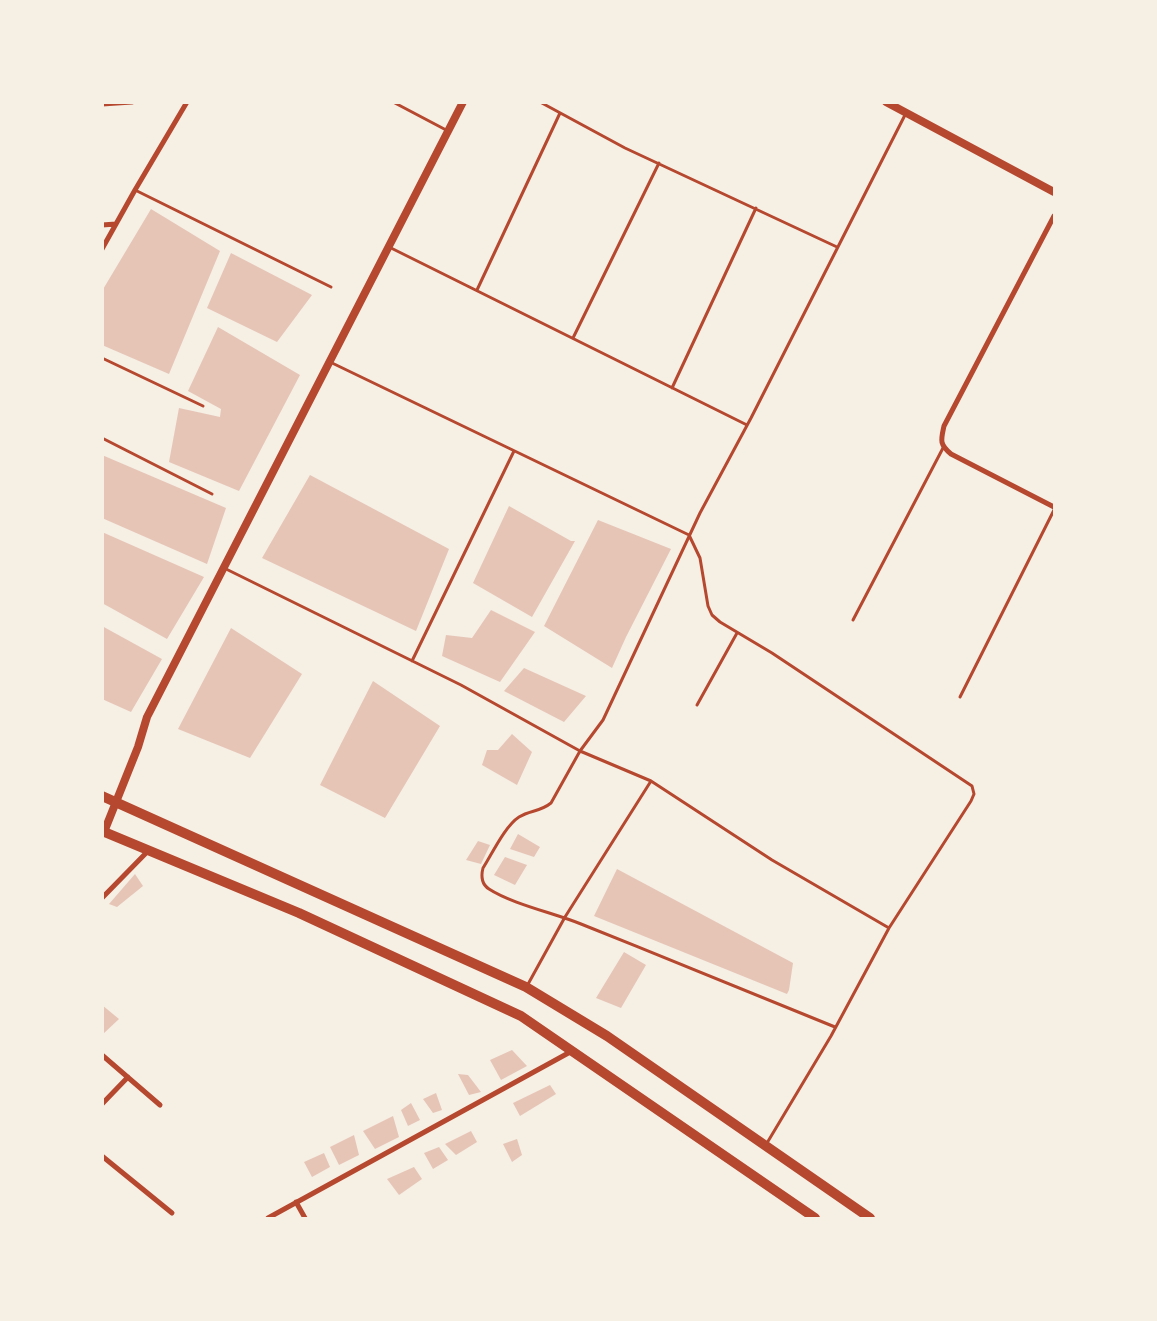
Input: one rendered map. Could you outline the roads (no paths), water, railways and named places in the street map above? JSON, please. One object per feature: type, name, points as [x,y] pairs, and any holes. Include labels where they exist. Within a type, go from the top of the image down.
[{"type":"main road","points":[[102,796],[526,988],[607,1036],[870,1218]]},
{"type":"main road","points":[[104,832],[299,913],[520,1016],[815,1218]]},
{"type":"street","points":[[102,104],[132,102]]},
{"type":"street","points":[[102,249],[188,102]]},
{"type":"street","points":[[104,832],[138,747],[147,717],[463,102]]},
{"type":"street","points":[[886,102],[1054,192]]},
{"type":"street","points":[[1054,216],[944,426],[941,439],[943,448],[951,454],[1054,506]]},
{"type":"street","points":[[102,224],[116,224]]},
{"type":"street","points":[[102,898],[148,850]]},
{"type":"street","points":[[268,1218],[572,1051]]},
{"type":"street","points":[[102,1055],[160,1105]]},
{"type":"street","points":[[102,1104],[128,1077]]},
{"type":"street","points":[[102,1156],[172,1213]]},
{"type":"street","points":[[296,1202],[305,1218]]},
{"type":"lane","points":[[393,102],[449,131]]},
{"type":"lane","points":[[540,102],[625,148],[837,247]]},
{"type":"lane","points":[[477,290],[560,113]]},
{"type":"lane","points":[[836,1027],[565,917],[508,898],[483,884],[481,874],[512,822],[521,816],[544,809],[551,803],[580,751],[603,720],[689,535],[907,113]]},
{"type":"lane","points":[[573,338],[659,163]]},
{"type":"lane","points":[[135,190],[331,287]]},
{"type":"lane","points":[[672,388],[756,208]]},
{"type":"lane","points":[[389,247],[747,425]]},
{"type":"lane","points":[[102,358],[203,406]]},
{"type":"lane","points":[[330,362],[689,535],[700,558],[706,601],[712,615],[969,783],[974,790],[971,801],[889,928],[836,1027],[765,1146]]},
{"type":"lane","points":[[102,438],[212,494]]},
{"type":"lane","points":[[853,620],[943,448]]},
{"type":"lane","points":[[412,661],[514,451]]},
{"type":"lane","points":[[960,697],[1054,510]]},
{"type":"lane","points":[[224,568],[461,686],[580,751],[651,782],[772,860],[889,928]]},
{"type":"lane","points":[[697,705],[737,632]]},
{"type":"lane","points":[[526,988],[565,917],[651,782]]}]
